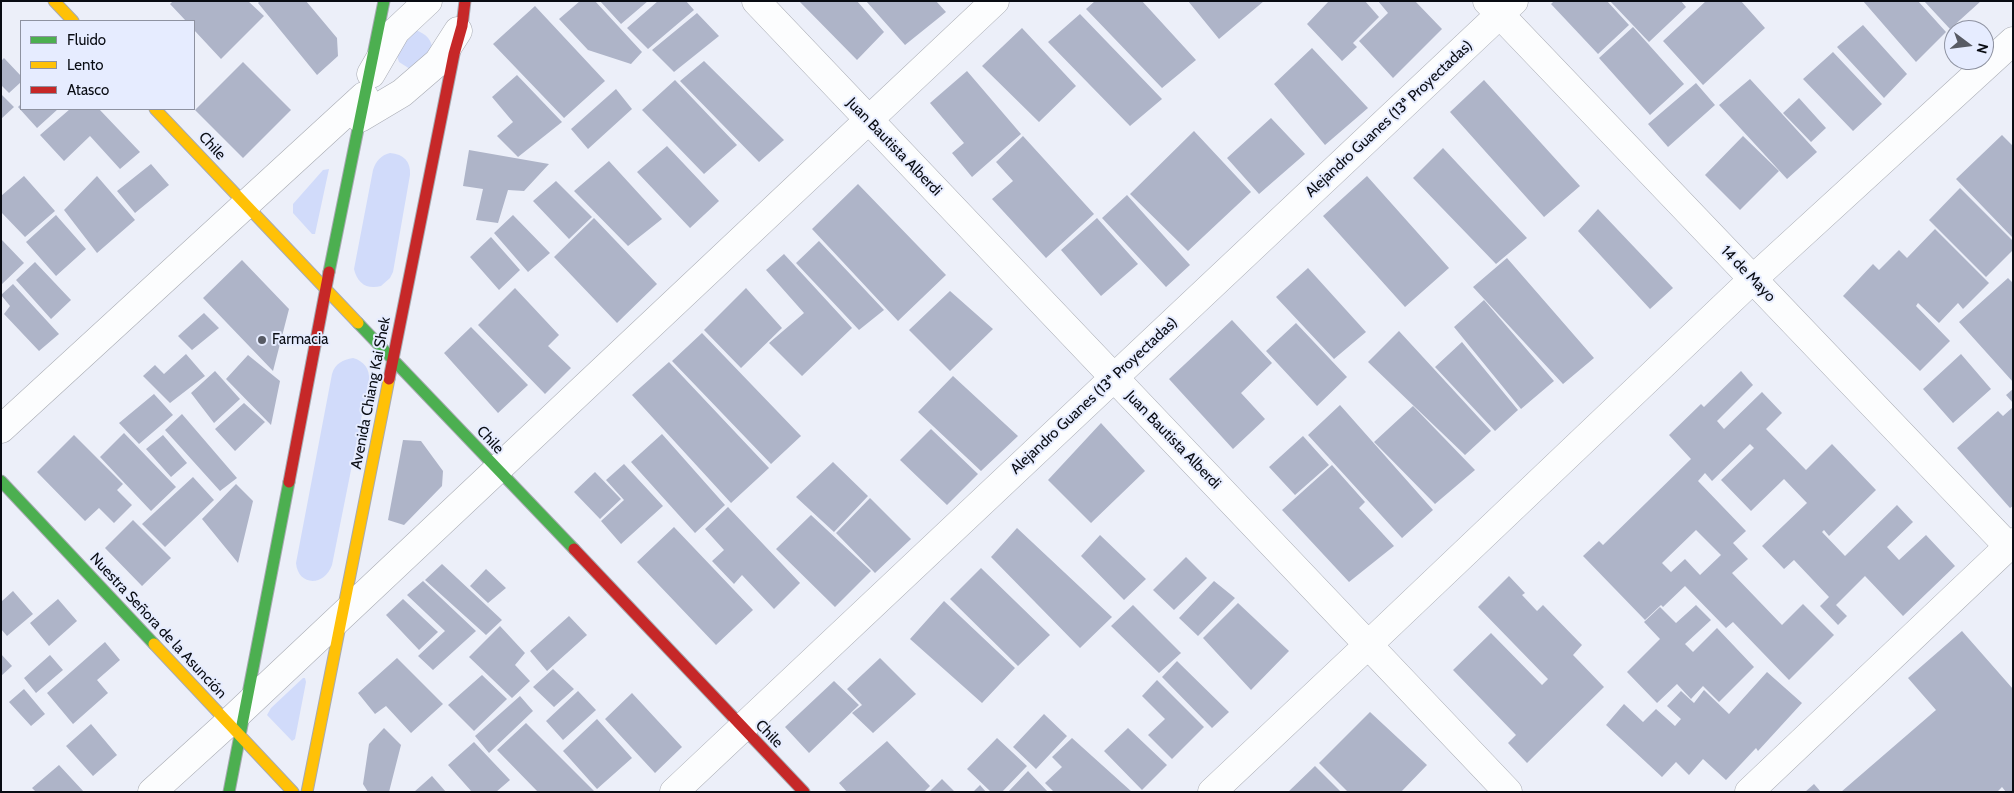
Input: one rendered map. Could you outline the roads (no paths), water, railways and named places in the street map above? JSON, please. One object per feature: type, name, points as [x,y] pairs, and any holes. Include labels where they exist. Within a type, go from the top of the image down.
[{"type":"street","points":[[54,1],[72,20]]},
{"type":"street","points":[[229,792],[238,722],[384,1]]},
{"type":"street","points":[[1,429],[364,97],[396,32],[428,1]]},
{"type":"street","name":"Juan Bautista Alberdi","points":[[756,1],[1508,792]]},
{"type":"street","points":[[152,792],[238,722],[341,617],[995,1]]},
{"type":"street","name":"14 de Mayo","points":[[1500,6],[1753,279],[2011,544]]},
{"type":"street","name":"Alejandro Guanes (13ª Proyectadas)","points":[[674,792],[1114,378],[1500,6]]},
{"type":"street","points":[[364,97],[402,93],[438,62],[463,14]]},
{"type":"street","name":"Avenida Chiang Kai Shek","points":[[307,792],[463,14]]},
{"type":"street","points":[[1212,792],[1753,279],[2013,41]]},
{"type":"street","name":"Chile","points":[[156,110],[804,792]]},
{"type":"street","name":"Nuestra Señora de la Asunción","points":[[1,481],[238,722],[293,792]]},
{"type":"street","points":[[1749,792],[2011,544]]},
{"type":"place","name":"Farmacia","points":[[262,340]]}]
